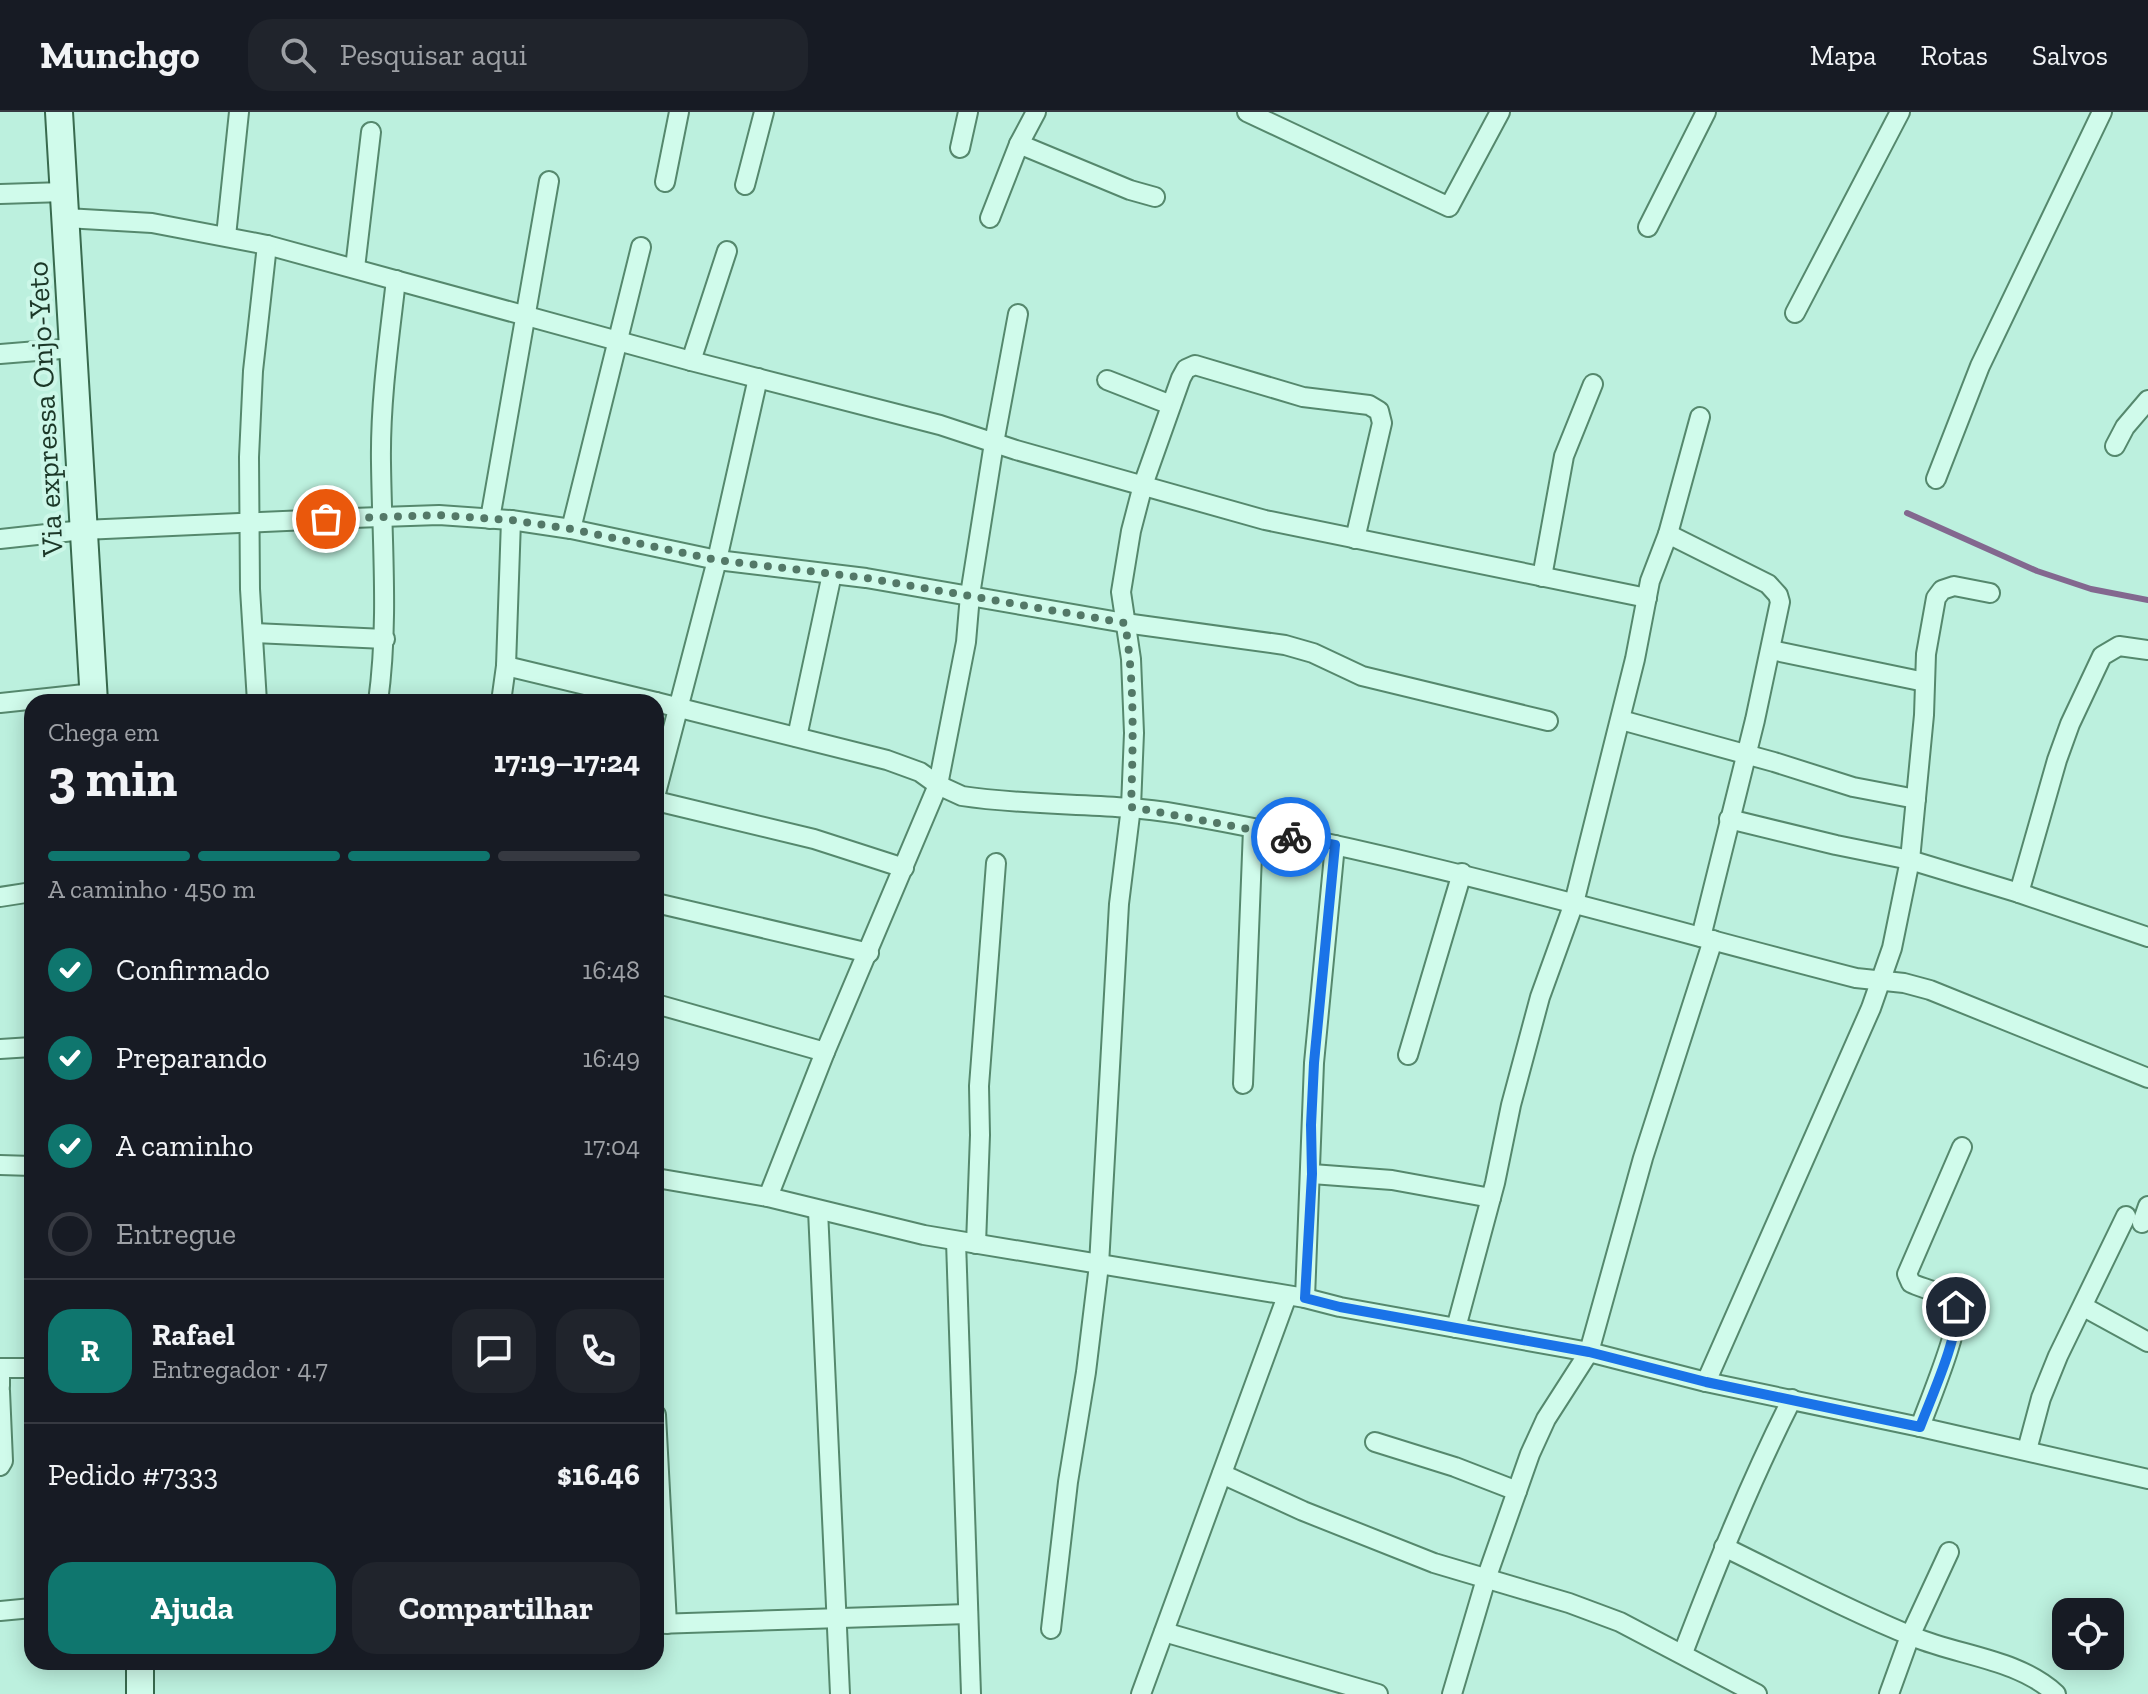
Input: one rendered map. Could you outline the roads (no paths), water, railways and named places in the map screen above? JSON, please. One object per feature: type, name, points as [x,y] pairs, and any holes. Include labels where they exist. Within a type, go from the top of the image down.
[{"type":"main road","name":"Via expressa Onjo-Yeto","points":[[59,112],[94,694]]},
{"type":"main road","points":[[140,1670],[140,1694]]},
{"type":"street","points":[[226,236],[239,112]]},
{"type":"street","points":[[665,182],[679,112]]},
{"type":"street","points":[[745,185],[764,112]]},
{"type":"street","points":[[960,148],[968,112]]},
{"type":"street","points":[[990,218],[1019,144],[1036,112]]},
{"type":"street","points":[[1257,114],[1449,207],[1500,112]]},
{"type":"street","points":[[1648,227],[1706,112]]},
{"type":"street","points":[[1795,313],[1900,112]]},
{"type":"street","points":[[1936,479],[1980,366],[2102,112]]},
{"type":"street","points":[[355,268],[371,132]]},
{"type":"street","points":[[1019,144],[1101,179],[1155,197]]},
{"type":"street","points":[[490,519],[549,181]]},
{"type":"street","points":[[0,194],[267,245],[691,361],[940,425],[1265,520],[1647,598]]},
{"type":"street","points":[[257,694],[248,523],[253,371],[267,245]]},
{"type":"street","points":[[571,529],[641,247]]},
{"type":"street","points":[[691,361],[727,251]]},
{"type":"street","points":[[379,694],[385,639],[381,461],[396,280]]},
{"type":"street","points":[[768,1197],[825,1052],[938,785],[966,642],[970,595],[994,443],[1018,314]]},
{"type":"street","points":[[0,354],[74,348]]},
{"type":"street","points":[[1051,1629],[1099,1265],[1119,904],[1131,807],[1134,733],[1131,659],[1121,606],[1123,577],[1143,485],[1181,378],[1192,365],[1303,397],[1376,408],[1382,423],[1355,539]]},
{"type":"street","points":[[664,762],[717,560],[758,378]]},
{"type":"street","points":[[1107,380],[1171,405]]},
{"type":"street","points":[[1542,577],[1564,456],[1593,384]]},
{"type":"street","points":[[2115,446],[2125,427],[2148,400]]},
{"type":"street","points":[[1456,1328],[1540,997],[1574,903],[1621,720],[1650,581],[1668,534],[1700,417]]},
{"type":"street","points":[[0,539],[83,530],[383,517],[439,515],[511,520],[571,529],[717,560],[832,574],[1125,623],[1285,645],[1313,653],[1375,680],[1548,721]]},
{"type":"street","points":[[502,694],[506,666],[511,520]]},
{"type":"street","points":[[1452,1694],[1486,1579],[1517,1491],[1546,1419],[1589,1352],[1707,938],[1729,819],[1780,602],[1774,589],[1668,534]]},
{"type":"street","points":[[797,737],[832,574]]},
{"type":"street","points":[[1706,1382],[1871,1008],[1892,948],[1910,860],[1926,654],[1939,593],[1954,586],[1990,593]]},
{"type":"street","points":[[254,633],[385,639]]},
{"type":"street","points":[[2019,893],[2061,748],[2102,656],[2119,646],[2148,650]]},
{"type":"street","points":[[1771,650],[1925,682]]},
{"type":"street","points":[[506,666],[623,694]]},
{"type":"street","points":[[0,703],[24,701]]},
{"type":"street","points":[[664,704],[906,766],[938,785],[973,797],[1131,807],[1335,845],[1462,873],[1856,978],[1904,983],[1930,990],[2148,1078]]},
{"type":"street","points":[[1621,720],[1853,787],[1916,799]]},
{"type":"street","points":[[664,803],[814,839],[904,868]]},
{"type":"street","points":[[1729,819],[1910,860],[2148,937]]},
{"type":"street","points":[[1243,1084],[1253,829]]},
{"type":"street","points":[[1141,1694],[1222,1474],[1296,1297],[1312,1174],[1314,1063],[1335,845]]},
{"type":"street","points":[[976,1244],[979,1086],[996,863]]},
{"type":"street","points":[[1408,1055],[1462,873]]},
{"type":"street","points":[[0,897],[24,893]]},
{"type":"street","points":[[664,905],[869,953]]},
{"type":"street","points":[[664,1006],[825,1052]]},
{"type":"street","points":[[0,1049],[24,1048]]},
{"type":"street","points":[[1920,1427],[1953,1335],[1957,1311],[1953,1302],[1911,1283],[1907,1274],[1962,1147]]},
{"type":"street","points":[[0,1165],[24,1166]]},
{"type":"street","points":[[1312,1174],[1404,1182],[1491,1198]]},
{"type":"street","points":[[664,1179],[768,1197],[956,1241],[1296,1297],[1589,1352],[1706,1382],[2148,1479]]},
{"type":"street","points":[[818,1210],[840,1694]]},
{"type":"street","points":[[2027,1450],[2041,1398],[2058,1356],[2139,1215]]},
{"type":"street","points":[[956,1241],[971,1694]]},
{"type":"street","points":[[2084,1307],[2148,1342]]},
{"type":"street","points":[[0,1362],[3,1461],[0,1466]]},
{"type":"street","points":[[0,1368],[24,1368]]},
{"type":"street","points":[[1683,1653],[1759,1464],[1792,1399]]},
{"type":"street","points":[[1375,1442],[1455,1467],[1517,1491]]},
{"type":"street","points":[[1222,1474],[1434,1563],[1582,1607],[1620,1622],[1757,1694]]},
{"type":"street","points":[[1724,1547],[1910,1636],[2017,1670],[2045,1684],[2056,1694]]},
{"type":"street","points":[[1889,1694],[1910,1636],[1949,1552]]},
{"type":"street","points":[[0,1611],[24,1609]]},
{"type":"street","points":[[664,1624],[968,1614]]},
{"type":"street","points":[[1164,1632],[1378,1694]]},
{"type":"waterway","points":[[1907,513],[2037,571],[2091,589],[2148,600]]}]
